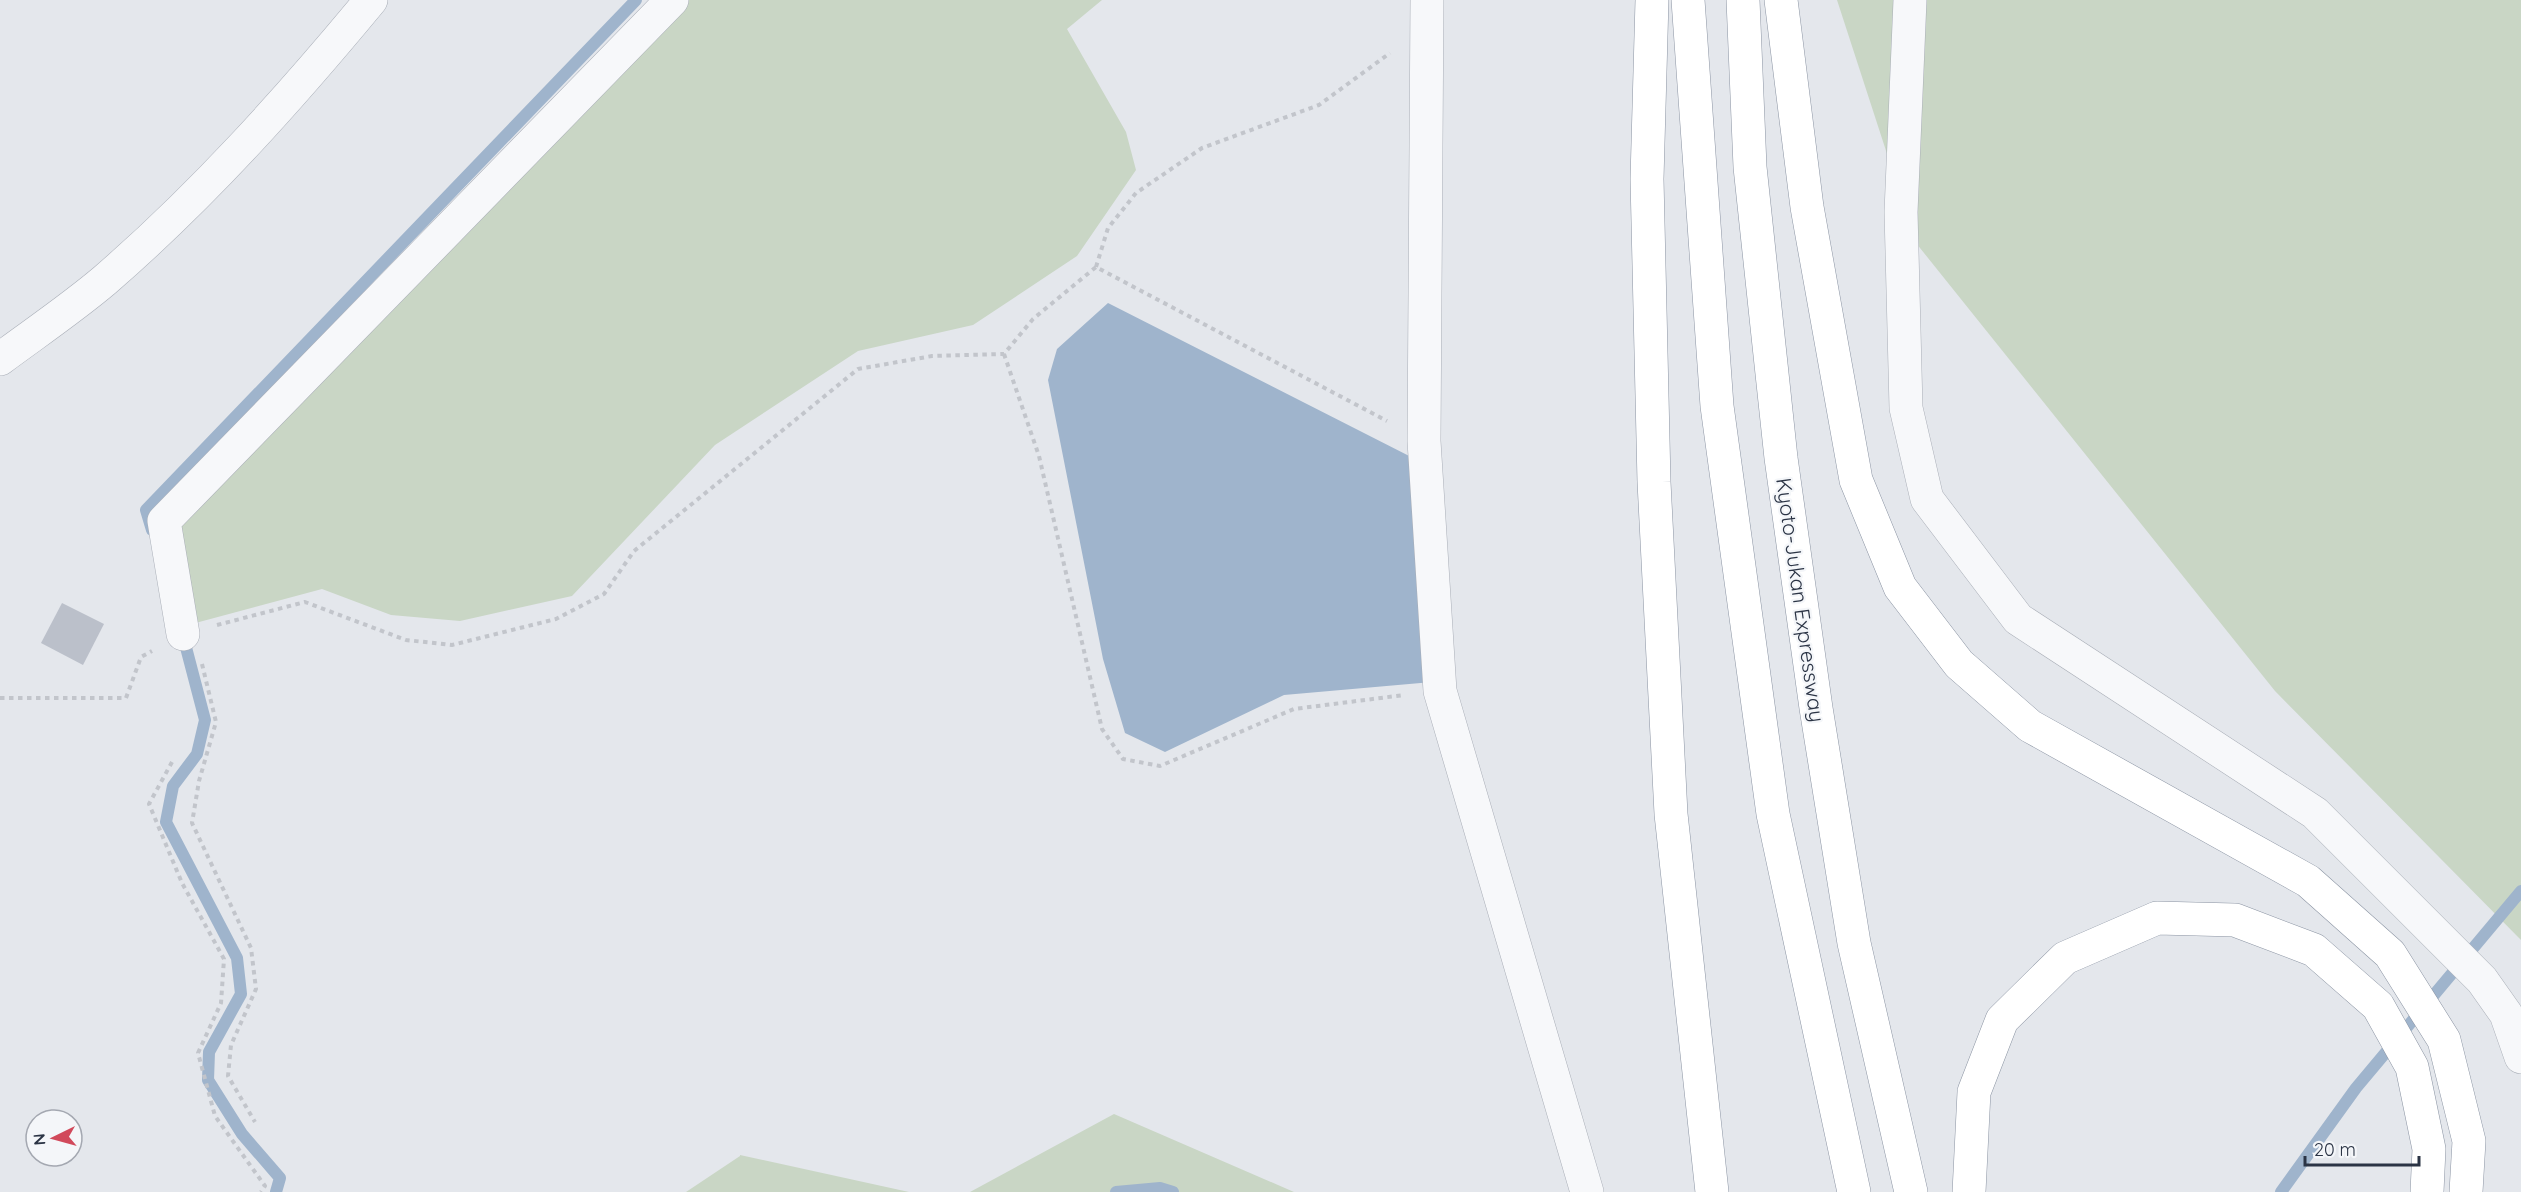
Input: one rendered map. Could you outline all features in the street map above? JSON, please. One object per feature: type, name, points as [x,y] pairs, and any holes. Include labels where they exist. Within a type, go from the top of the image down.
[{"type":"highway","points":[[1653,0],[1647,179],[1654,482],[1671,814],[1712,1192]]},
{"type":"highway","points":[[1688,0],[1717,406],[1771,803],[1854,1192]]},
{"type":"highway","name":"Kyoto-Jukan Expressway","points":[[1743,0],[1750,167],[1784,481],[1816,708],[1854,943],[1911,1192]]},
{"type":"highway","points":[[1781,0],[1807,207],[1856,480],[1900,587],[1959,664],[2030,726],[2308,881],[2390,954],[2444,1040],[2469,1141],[2466,1192]]},
{"type":"highway","points":[[1969,1192],[1974,1092],[2002,1020],[2065,958],[2157,918],[2235,920],[2314,950],[2378,1006],[2412,1067],[2429,1149],[2427,1192]]},
{"type":"street","points":[[0,359],[104,281],[193,199],[297,90],[371,0]]},
{"type":"street","points":[[188,632],[164,520],[672,0]]},
{"type":"street","points":[[1910,0],[1901,212],[1906,408],[1927,499],[2018,619],[2315,813],[2482,980],[2506,1014],[2521,1057]]},
{"type":"street","points":[[1427,13],[1424,441],[1440,691],[1587,1192]]},
{"type":"path","points":[[0,699],[126,698],[141,657],[188,632],[305,602],[406,640],[452,645],[556,619],[604,594],[634,552],[858,369],[932,356],[1004,354],[1033,319],[1096,267],[1108,228],[1136,192],[1202,148],[1319,105],[1427,13]]},
{"type":"path","points":[[1096,267],[1424,441]]},
{"type":"path","points":[[1004,354],[1039,456],[1102,729],[1123,759],[1160,766],[1294,709],[1440,691]]},
{"type":"path","points":[[188,632],[216,722],[199,781],[192,823],[251,948],[256,989],[231,1045],[228,1076],[255,1122]]},
{"type":"path","points":[[172,762],[149,804],[182,882],[224,959],[221,1003],[198,1053],[215,1116],[265,1186],[261,1192]]},
{"type":"green space","points":[[659,0],[1102,0],[1067,29],[1126,132],[1136,170],[1077,256],[973,325],[858,351],[715,445],[572,596],[460,621],[391,615],[322,589],[188,625],[173,529]]},
{"type":"green space","points":[[1837,0],[2521,0],[2521,940],[2275,691],[1916,243]]},
{"type":"green space","points":[[1114,1114],[1294,1192],[970,1192]]},
{"type":"green space","points":[[740,1155],[909,1192],[686,1192]]},
{"type":"water","points":[[1108,303],[1421,462],[1432,682],[1284,695],[1165,752],[1125,733],[1103,659],[1048,380],[1057,349]]},
{"type":"building","points":[[62,603],[104,624],[83,665],[41,643]]},
{"type":"waterway","points":[[152,530],[146,510],[636,0]]},
{"type":"waterway","points":[[183,636],[205,720],[197,754],[173,786],[166,822],[237,958],[241,994],[209,1052],[208,1080],[242,1134],[280,1178],[276,1192]]},
{"type":"waterway","points":[[2281,1192],[2356,1088],[2521,891]]},
{"type":"waterway","points":[[1116,1192],[1160,1188],[1173,1192]]}]
